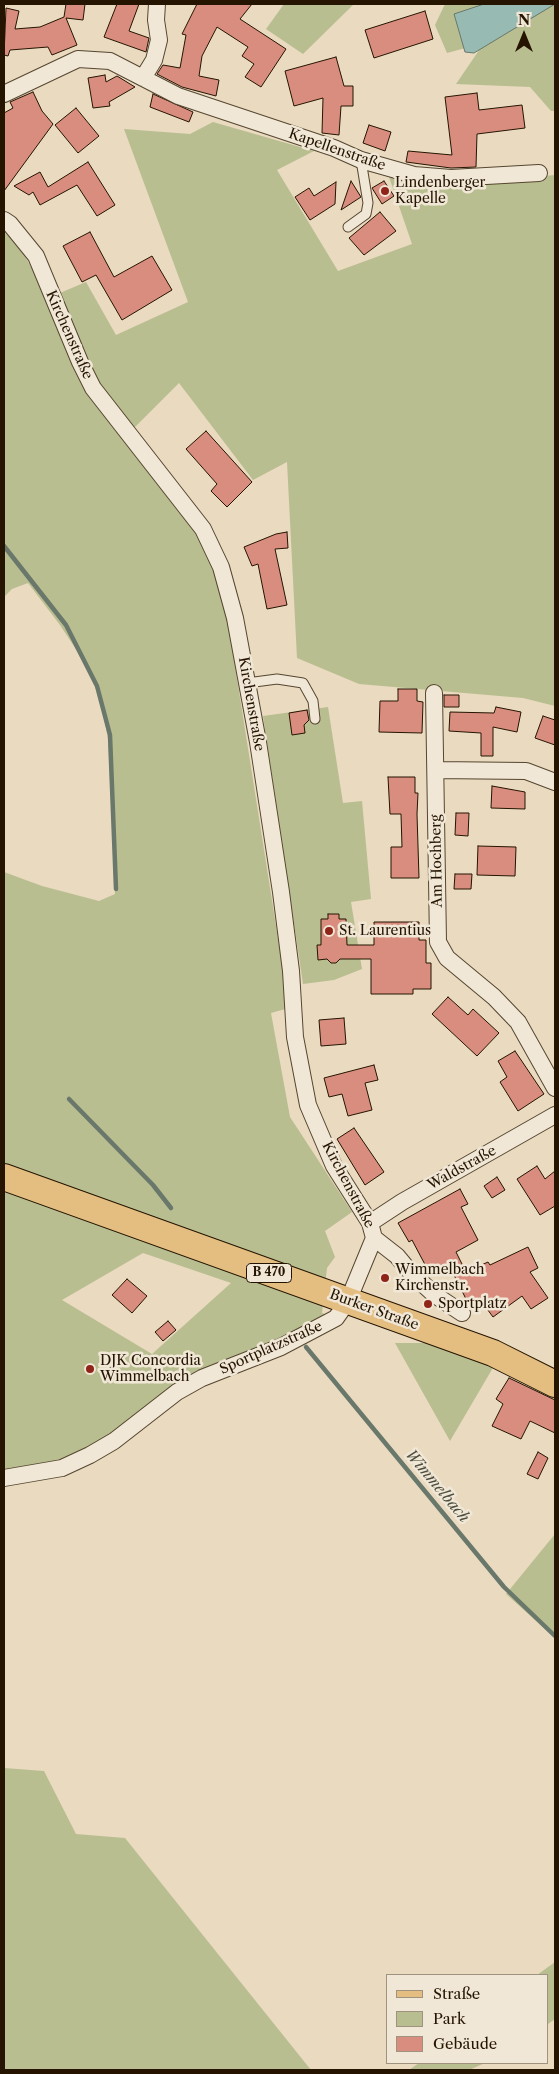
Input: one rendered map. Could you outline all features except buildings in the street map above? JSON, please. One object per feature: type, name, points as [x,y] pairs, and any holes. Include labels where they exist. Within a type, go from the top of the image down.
[{"type":"main road","name":"Burker Straße","points":[[4,1177],[190,1246],[493,1353],[555,1384]]},
{"type":"street","points":[[143,78],[154,60],[159,40],[156,20],[157,4]]},
{"type":"street","name":"Kapellenstraße","points":[[4,94],[78,59],[110,61],[178,96],[334,148],[361,160],[414,175],[451,178],[539,173]]},
{"type":"street","name":"Kirchenstraße","points":[[4,220],[10,224],[36,256],[80,362],[93,388],[203,529],[221,567],[247,683],[281,892],[291,971],[295,1037],[308,1105],[334,1166],[372,1230],[411,1273],[435,1294],[462,1313]]},
{"type":"street","name":"Am Hochberg","points":[[434,693],[438,942],[447,958],[494,998],[518,1022],[555,1088]]},
{"type":"street","points":[[436,770],[526,771],[555,782]]},
{"type":"street","name":"Waldstraße","points":[[372,1230],[402,1202],[555,1116]]},
{"type":"street","name":"Kirchenstraße","points":[[348,1301],[372,1230]]},
{"type":"street","name":"Sportplatzstraße","points":[[4,1478],[62,1468],[90,1455],[114,1441],[177,1392],[202,1378],[280,1347],[324,1325],[336,1318],[348,1301]]},
{"type":"lane","points":[[348,227],[366,214],[368,203],[361,160]]},
{"type":"lane","points":[[247,683],[277,679],[303,684],[313,701],[315,720]]},
{"type":"green space","points":[[284,4],[354,4],[303,54],[266,29]]},
{"type":"green space","points":[[445,4],[555,4],[555,111],[551,111],[530,87],[456,84],[484,43],[447,53],[435,25]]},
{"type":"green space","points":[[213,122],[314,151],[277,170],[338,271],[412,244],[389,177],[466,183],[555,175],[555,706],[523,698],[359,684],[297,658],[287,462],[253,480],[179,383],[123,439],[209,548],[223,590],[289,1008],[271,1013],[290,1117],[352,1212],[325,1231],[335,1257],[327,1268],[322,1313],[344,1322],[284,1353],[200,1385],[100,1457],[4,1484],[4,872],[42,886],[99,901],[115,894],[108,739],[101,702],[87,666],[60,625],[28,583],[12,589],[4,597],[4,232],[20,247],[48,298],[86,282],[116,335],[188,302],[124,129],[190,134]],"holes":[[[143,1253],[231,1283],[152,1354],[62,1300]]]},
{"type":"green space","points":[[328,707],[343,803],[362,801],[371,899],[351,902],[362,969],[334,980],[303,984],[263,716]]},
{"type":"green space","points":[[395,1343],[434,1343],[494,1366],[450,1441]]},
{"type":"green space","points":[[555,1534],[555,1638],[506,1594]]},
{"type":"green space","points":[[4,1768],[44,1771],[76,1834],[125,1838],[311,2070],[4,2070]]},
{"type":"green space","points":[[555,1962],[555,2019],[549,2023],[549,1974],[538,1974]]},
{"type":"green space","points":[[418,2064],[483,2064],[469,2070],[409,2070]]},
{"type":"water","points":[[484,4],[555,4],[474,53],[465,52],[454,14]]},
{"type":"waterway","points":[[4,546],[66,625],[97,686],[110,735],[116,889]]},
{"type":"waterway","points":[[69,1099],[153,1185],[171,1208]]},
{"type":"waterway","name":"Wimmelbach","points":[[306,1347],[504,1587],[555,1636]]},
{"type":"place","name":"Lindenberger Kapelle","points":[[385,191]]},
{"type":"place","name":"St. Laurentius","points":[[329,931]]},
{"type":"place","name":"Wimmelbach Kirchenstr.","points":[[385,1278]]},
{"type":"place","name":"Sportplatz","points":[[428,1304]]},
{"type":"place","name":"DJK Concordia Wimmelbach","points":[[90,1369]]}]
